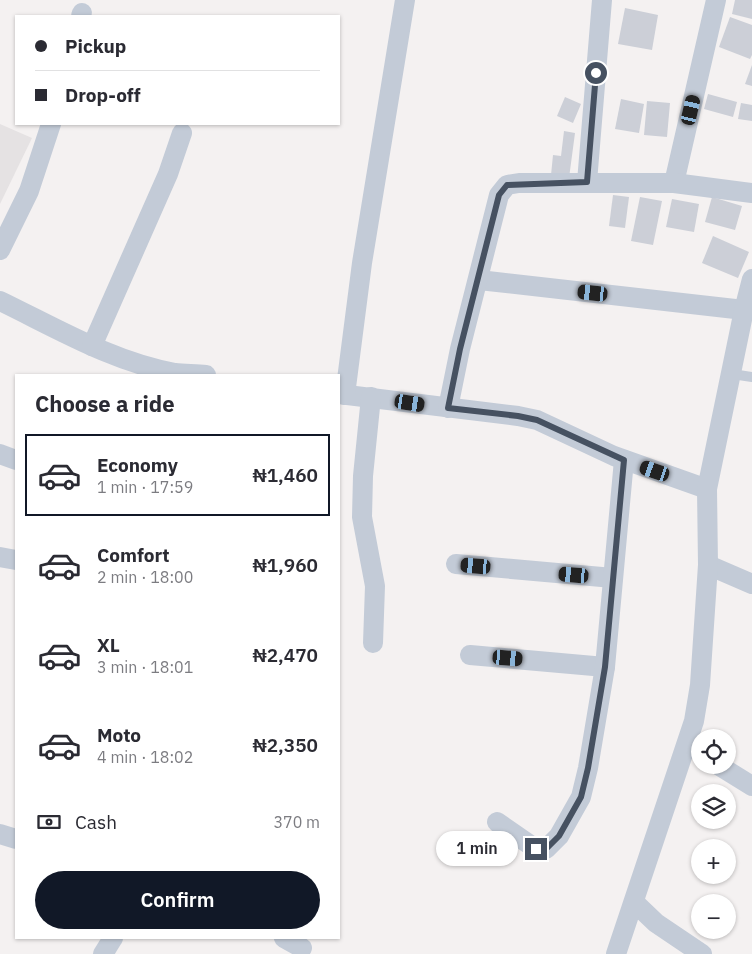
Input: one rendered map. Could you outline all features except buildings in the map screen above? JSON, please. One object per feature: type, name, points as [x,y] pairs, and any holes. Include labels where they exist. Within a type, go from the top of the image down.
[{"type":"street","points":[[405,0],[342,394],[537,420],[624,460],[707,489]]},
{"type":"street","points":[[587,182],[602,0]]},
{"type":"street","points":[[674,182],[716,0]]},
{"type":"street","points":[[0,250],[30,191],[51,125]]},
{"type":"street","points":[[92,346],[168,174],[182,133]]},
{"type":"street","points":[[448,408],[460,349],[499,195],[507,185],[520,183],[674,182],[752,193]]},
{"type":"street","points":[[694,729],[700,685],[708,565],[707,489],[752,279]]},
{"type":"street","points":[[479,280],[744,310]]},
{"type":"street","points":[[0,301],[92,346],[147,366],[176,374]]},
{"type":"street","points":[[371,397],[362,517],[375,586],[373,643]]},
{"type":"street","points":[[0,454],[15,460]]},
{"type":"street","points":[[498,822],[536,849],[546,849],[559,836],[581,797],[588,768],[605,667],[624,460]]},
{"type":"street","points":[[0,557],[15,560]]},
{"type":"street","points":[[456,564],[613,578]]},
{"type":"street","points":[[708,565],[752,584]]},
{"type":"street","points":[[470,655],[605,667]]},
{"type":"street","points":[[616,954],[634,902],[691,755]]},
{"type":"street","points":[[733,774],[752,786]]},
{"type":"street","points":[[0,834],[15,839]]},
{"type":"street","points":[[634,902],[656,923],[702,954]]},
{"type":"street","points":[[103,954],[112,939]]},
{"type":"street","points":[[286,939],[302,948]]},
{"type":"lane","points":[[732,374],[752,377]]},
{"type":"shaded area","points":[[0,124],[32,138],[0,204]]},
{"type":"route","points":[[536,849],[546,849],[559,836],[581,797],[588,768],[605,667],[624,460],[537,420],[448,408],[460,349],[499,195],[507,185],[520,183],[587,182],[596,73]]}]
